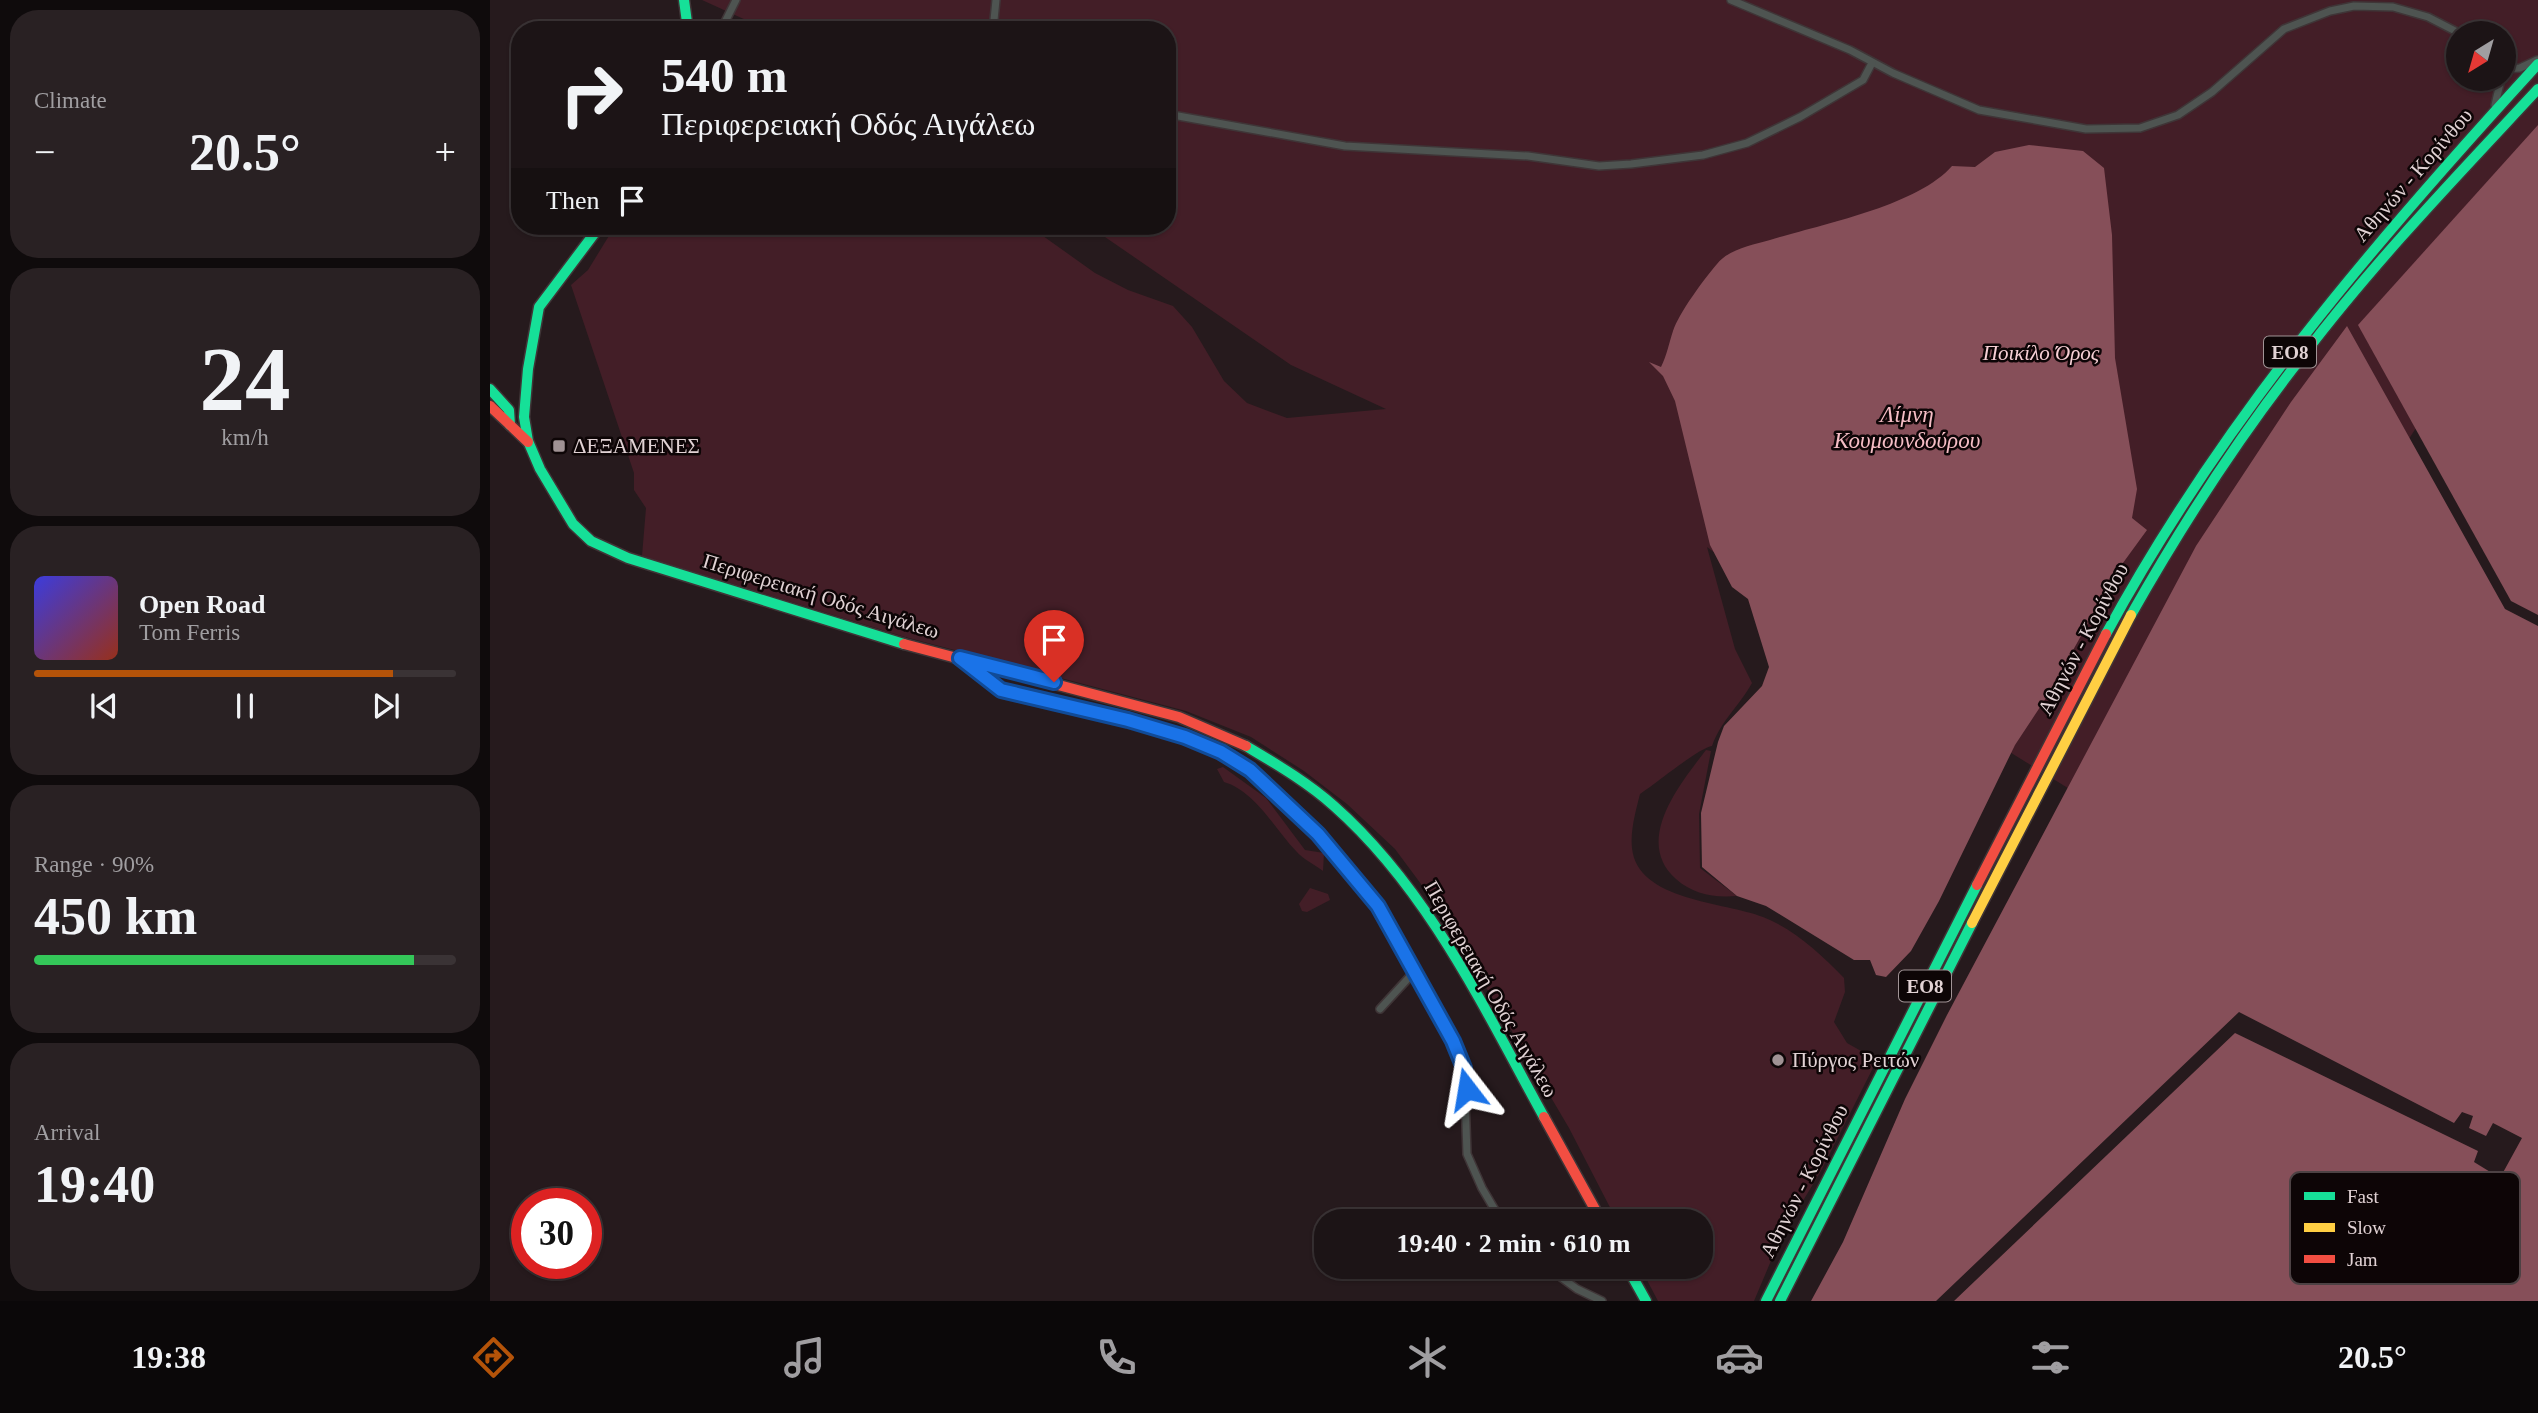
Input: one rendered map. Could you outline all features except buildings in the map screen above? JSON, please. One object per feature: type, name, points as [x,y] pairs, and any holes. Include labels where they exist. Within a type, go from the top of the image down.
[{"type":"main road","points":[[683,1],[686,21]]},
{"type":"main road","name":"Αθηνών - Κορίνθου","points":[[1766,1301],[2085,671],[2161,538],[2225,440],[2291,349],[2381,239],[2538,62]]},
{"type":"main road","name":"Αθηνών - Κορίνθου","points":[[1780,1301],[2096,678],[2191,513],[2269,400],[2337,313],[2386,254],[2538,89]]},
{"type":"main road","name":"Περιφερειακή Οδός Αιγάλεω","points":[[594,235],[575,263],[546,294],[539,307],[524,411],[524,429],[530,445],[565,511],[580,532],[601,547],[813,616],[1146,707],[1209,727],[1280,765],[1339,810],[1381,851],[1417,897],[1465,975],[1595,1209]]},
{"type":"main road","points":[[490,389],[509,411],[510,425]]},
{"type":"main road","points":[[490,406],[530,445]]},
{"type":"main road","points":[[1634,1279],[1646,1301]]},
{"type":"street","points":[[726,21],[736,0]]},
{"type":"street","points":[[994,21],[996,0]]},
{"type":"street","points":[[1731,0],[1850,50],[1871,63],[1979,110],[2057,125],[2118,129],[2140,128],[2193,107],[2284,29],[2330,11],[2354,6],[2393,7],[2428,17],[2446,26]]},
{"type":"street","points":[[2516,68],[2538,62]]},
{"type":"street","points":[[1176,116],[1345,146],[1528,156],[1599,166],[1703,155],[1747,144],[1863,80],[1871,63]]},
{"type":"street","points":[[2484,122],[2496,105],[2499,91]]},
{"type":"street","points":[[960,658],[1001,690],[1116,717],[1185,737],[1221,752],[1250,770],[1309,824],[1378,906],[1453,1041],[1464,1068],[1467,1089],[1464,1120],[1467,1154],[1494,1209]]},
{"type":"street","points":[[1380,1009],[1415,972]]},
{"type":"street","points":[[1563,1279],[1602,1301]]},
{"type":"green space","name":"Ποικίλο Όρος","points":[[702,0],[2538,0],[2538,260],[2421,420],[2153,841],[1847,651],[1707,547],[1735,649],[1752,683],[1720,728],[1712,746],[1688,759],[1640,794],[1632,848],[1638,866],[1649,879],[1666,889],[1685,897],[1763,917],[1785,928],[1826,960],[1844,978],[1845,992],[1834,1022],[1847,1043],[1877,1060],[1821,1171],[1781,1237],[1754,1301],[1658,1301],[1646,1279],[1713,1279],[1713,1209],[1611,1209],[1569,1128],[1441,911],[1395,849],[1347,804],[1304,771],[1251,737],[1186,711],[905,637],[642,556],[646,508],[634,490],[634,473],[571,285],[588,270],[609,235],[1042,235],[1095,273],[1128,290],[1173,306],[1192,327],[1224,381],[1247,403],[1287,418],[1386,409],[1291,365],[1102,235],[1176,235],[1176,21],[748,21]]},
{"type":"green space","points":[[1706,750],[1711,751],[1699,814],[1700,868],[1737,896],[1704,894],[1689,888],[1676,879],[1664,864],[1659,848],[1665,813],[1684,779]]},
{"type":"green space","points":[[1223,767],[1266,798],[1305,850],[1324,853],[1323,871],[1299,854],[1245,793],[1224,782],[1217,769]]},
{"type":"green space","points":[[1310,888],[1328,894],[1330,900],[1307,912],[1302,911],[1299,904]]},
{"type":"water","points":[[2538,125],[2538,615],[2511,601],[2358,325]]},
{"type":"water","name":"Λίμνη Κουμουνδούρου","points":[[2029,145],[2083,151],[2104,168],[2112,235],[2115,358],[2137,489],[2132,518],[2147,530],[2120,567],[2111,584],[2111,594],[2091,618],[2048,695],[2015,745],[1939,901],[1911,951],[1886,977],[1876,975],[1870,960],[1854,960],[1766,906],[1737,896],[1702,867],[1701,813],[1718,742],[1724,726],[1762,686],[1769,667],[1748,599],[1732,587],[1710,545],[1675,401],[1663,376],[1649,362],[1661,367],[1673,331],[1692,296],[1717,264],[1734,251],[1893,203],[1936,180],[1952,166],[1975,167],[1995,152]]},
{"type":"water","points":[[2347,326],[2505,609],[2538,626],[2538,1301],[1954,1301],[2235,1033],[2478,1151],[2474,1162],[2490,1172],[2290,1172],[2290,1284],[2520,1284],[2520,1172],[2503,1172],[2522,1138],[2493,1123],[2486,1136],[2469,1128],[2473,1116],[2462,1112],[2454,1123],[2239,1012],[1936,1301],[1811,1301],[1843,1242],[1905,1099],[1947,1015],[2196,546],[2291,402]]},
{"type":"traffic: fast","points":[[684,0],[687,21]]},
{"type":"traffic: fast","points":[[2106,634],[2151,555],[2250,407],[2360,267],[2538,64]]},
{"type":"traffic: fast","points":[[2131,615],[2170,548],[2255,419],[2329,322],[2387,253],[2538,89]]},
{"type":"traffic: fast","points":[[593,235],[539,307],[528,369],[524,417],[528,441],[540,469],[573,524],[591,541],[628,558],[904,644]]},
{"type":"traffic: fast","points":[[490,389],[509,410],[510,425]]},
{"type":"traffic: fast","points":[[1246,746],[1324,797],[1368,839],[1398,874],[1452,952],[1544,1117]]},
{"type":"traffic: fast","points":[[1766,1301],[1977,885]]},
{"type":"traffic: fast","points":[[1780,1301],[1972,923]]},
{"type":"traffic: fast","points":[[1634,1279],[1646,1301]]},
{"type":"traffic: slow","points":[[1972,923],[2131,615]]},
{"type":"traffic: jam","points":[[490,406],[528,442]]},
{"type":"traffic: jam","points":[[1977,885],[2106,634]]},
{"type":"traffic: jam","points":[[904,644],[1179,717],[1246,746]]},
{"type":"traffic: jam","points":[[1544,1117],[1595,1209]]},
{"type":"place","name":"ΔΕΞΑΜΕΝΕΣ","points":[[559,446]]},
{"type":"place","name":"Πύργος Ρειτών","points":[[1778,1060]]},
{"type":"route","points":[[1054,682],[960,658],[992,686],[1001,690],[1128,720],[1185,737],[1221,752],[1250,770],[1318,834],[1378,906],[1453,1041],[1464,1068],[1467,1089]]}]
